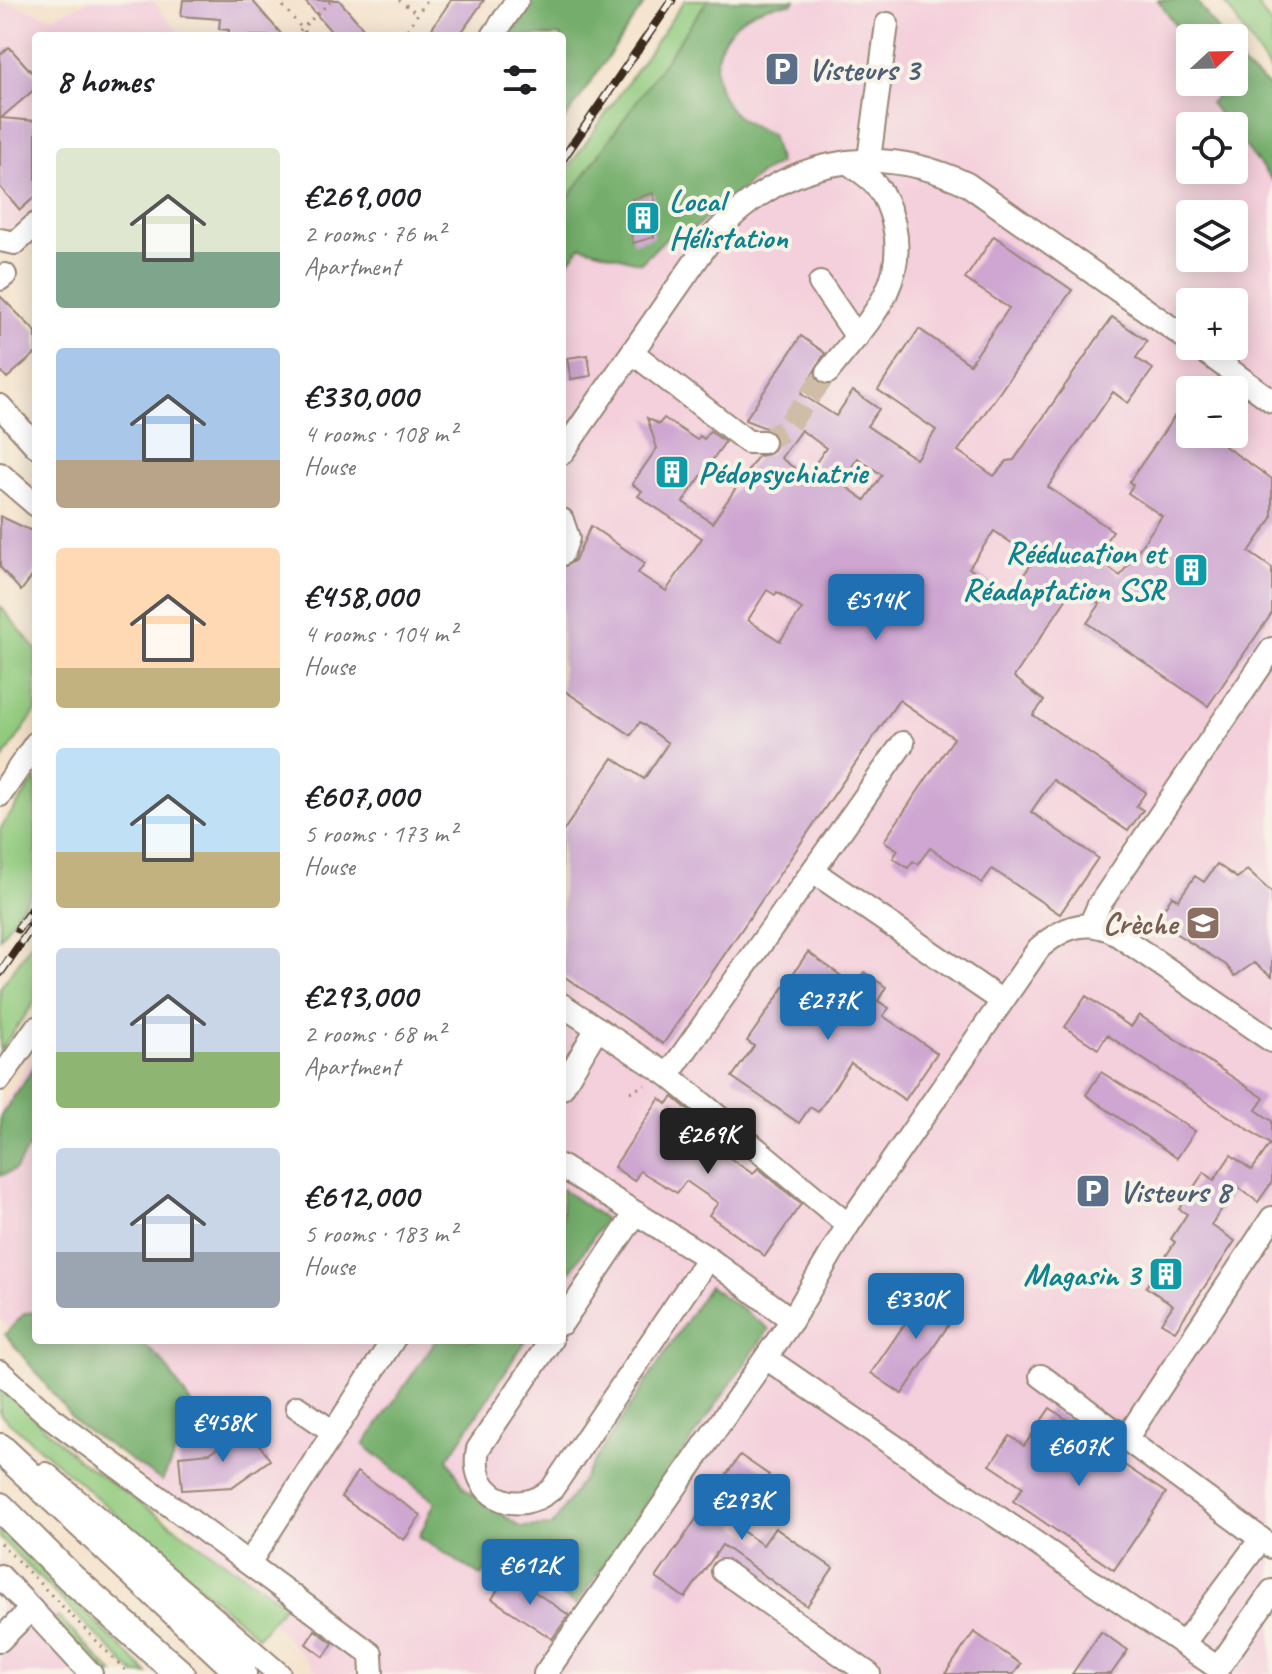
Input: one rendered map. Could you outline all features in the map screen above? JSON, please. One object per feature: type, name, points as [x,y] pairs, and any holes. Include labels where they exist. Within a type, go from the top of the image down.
[{"type":"main road","points":[[0,1448],[242,1674]]},
{"type":"main road","points":[[0,1507],[71,1578],[176,1669]]},
{"type":"street","points":[[496,32],[517,0]]},
{"type":"street","points":[[828,372],[857,337],[893,281],[896,238],[890,211],[858,161],[887,24]]},
{"type":"street","points":[[566,447],[713,236],[731,216],[787,178],[858,161],[935,169],[967,184],[1176,331]]},
{"type":"street","points":[[0,240],[15,243],[32,228]]},
{"type":"street","points":[[820,283],[857,337]]},
{"type":"street","points":[[633,353],[748,442],[763,442]]},
{"type":"street","points":[[1216,360],[1272,401]]},
{"type":"street","points":[[0,406],[32,442]]},
{"type":"street","points":[[0,474],[32,502]]},
{"type":"street","points":[[1090,925],[1099,905],[1272,649]]},
{"type":"street","points":[[668,1075],[903,743]]},
{"type":"street","points":[[0,795],[32,749]]},
{"type":"street","points":[[814,872],[1002,1001]]},
{"type":"street","points":[[545,1674],[792,1320],[848,1225],[1002,1001],[1039,948],[1056,933],[1090,925],[1112,931],[1272,1041]]},
{"type":"street","points":[[566,1008],[668,1075],[848,1225]]},
{"type":"street","points":[[566,1081],[597,1028]]},
{"type":"street","points":[[0,1079],[32,1034]]},
{"type":"street","points":[[566,1169],[708,1258],[792,1320]]},
{"type":"street","points":[[566,1317],[636,1213]]},
{"type":"street","points":[[1126,1439],[1272,1218]]},
{"type":"street","points":[[548,1344],[478,1449],[475,1462],[483,1485],[508,1503],[531,1503],[552,1489],[708,1258]]},
{"type":"street","points":[[249,1563],[390,1344]]},
{"type":"street","points":[[766,1358],[1184,1643],[1216,1671],[1272,1591]]},
{"type":"street","points":[[0,1372],[49,1416],[371,1654],[372,1674]]},
{"type":"street","points":[[1041,1376],[1267,1543],[1184,1643]]},
{"type":"street","points":[[297,1407],[332,1431]]},
{"type":"street","points":[[0,1435],[279,1674]]},
{"type":"street","points":[[723,1571],[869,1674]]},
{"type":"street","points":[[0,1576],[91,1674]]},
{"type":"street","points":[[0,1640],[31,1609]]},
{"type":"path","points":[[278,0],[304,32]]},
{"type":"path","points":[[298,32],[332,0]]},
{"type":"path","points":[[399,0],[418,14]]},
{"type":"path","points":[[406,32],[427,0]]},
{"type":"path","points":[[0,1543],[129,1674]]},
{"type":"shaded area","points":[[90,0],[152,0],[179,32],[32,32],[32,228],[0,255],[0,1],[53,17]]},
{"type":"shaded area","points":[[708,0],[1193,0],[1192,24],[1176,24],[1176,96],[1248,96],[1248,93],[1272,111],[1272,1674],[319,1674],[0,1318],[0,1110],[32,1058],[32,1344],[566,1344],[566,201]]},
{"type":"shaded area","points":[[0,1559],[97,1655],[116,1674],[0,1674]]},
{"type":"green space","points":[[525,0],[647,0],[566,118],[566,32],[503,32]]},
{"type":"green space","points":[[685,0],[708,0],[566,201],[566,171]]},
{"type":"green space","points":[[708,0],[795,0],[792,4],[755,11],[739,21],[719,49],[716,66],[718,84],[726,103],[740,118],[771,134],[779,163],[761,173],[684,237],[669,235],[641,263],[581,246],[566,265],[566,201]]},
{"type":"green space","points":[[1158,0],[1196,0],[1213,24],[1176,24],[1176,26]]},
{"type":"green space","points":[[1223,0],[1254,0],[1272,26],[1272,74],[1248,38],[1248,24],[1239,24]]},
{"type":"green space","points":[[1248,70],[1272,88],[1272,180],[1248,150],[1248,112],[1217,112],[1210,103],[1217,96],[1248,96]]},
{"type":"green space","points":[[0,606],[32,644],[32,717],[0,763]]},
{"type":"green space","points":[[32,784],[32,892],[0,938],[0,829]]},
{"type":"green space","points":[[32,943],[32,1006],[0,1051],[0,988]]},
{"type":"green space","points":[[32,1070],[32,1142],[15,1170],[0,1176],[0,1117]]},
{"type":"green space","points":[[566,1192],[605,1219],[566,1278]]},
{"type":"green space","points":[[709,1286],[769,1329],[576,1605],[503,1553],[481,1576],[419,1537],[435,1502],[364,1445],[433,1344],[523,1344],[448,1459],[465,1489],[521,1527],[552,1526]]},
{"type":"green space","points":[[32,1312],[32,1344],[143,1344],[162,1361],[195,1410],[162,1481],[78,1425],[5,1334],[25,1313]]},
{"type":"green space","points":[[0,1385],[76,1458],[285,1604],[258,1637],[0,1414]]},
{"type":"green space","points":[[0,1527],[148,1674],[135,1674],[0,1538]]},
{"type":"green space","points":[[58,1617],[114,1674],[102,1674],[53,1621]]},
{"type":"building","points":[[183,0],[252,0],[280,32],[229,32],[219,29],[220,19],[181,16]]},
{"type":"building","points":[[304,0],[339,0],[367,32],[332,32]]},
{"type":"building","points":[[451,0],[484,0],[462,32],[430,32]]},
{"type":"building","points":[[9,47],[32,73],[32,91],[1,118],[32,121],[32,200],[20,210],[0,187],[0,55]]},
{"type":"building","name":"Local Hélistation","points":[[653,193],[658,215],[649,217],[654,237],[633,243],[628,222],[637,219],[632,199]]},
{"type":"building","points":[[994,236],[1072,290],[958,451],[994,476],[1007,461],[1014,460],[1112,317],[1147,341],[1136,358],[1153,369],[1128,403],[1113,392],[1048,487],[1113,531],[1094,557],[1120,576],[1162,516],[1128,493],[1133,485],[1129,482],[1176,414],[1176,448],[1227,448],[1272,479],[1272,518],[1249,552],[1272,568],[1272,613],[1208,706],[1087,623],[1100,604],[1075,586],[1014,677],[1044,701],[1033,715],[1146,792],[1136,806],[1143,810],[1128,831],[1053,780],[1031,812],[1098,858],[1060,914],[992,869],[982,883],[930,848],[918,864],[913,861],[908,868],[893,858],[898,850],[884,841],[954,738],[899,700],[663,1044],[566,978],[566,827],[613,758],[644,779],[668,743],[640,722],[631,735],[566,692],[566,566],[575,560],[591,526],[645,563],[638,573],[666,591],[702,538],[638,496],[642,491],[632,484],[657,448],[647,418],[659,424],[664,418],[697,440],[700,436],[704,439],[710,431],[725,442],[683,502],[712,523],[758,456],[769,454],[775,448],[777,441],[771,430],[745,420],[801,336],[825,353],[801,394],[836,416],[853,391],[879,409],[867,426],[916,459],[936,430],[878,390],[919,329],[970,364],[1009,308],[965,279]],"holes":[[[801,430],[826,448],[806,477],[781,458]],[[858,458],[882,475],[865,500],[841,483]],[[994,531],[1035,559],[1009,595],[969,568]],[[767,590],[775,595],[777,592],[802,609],[780,641],[748,620]]]},
{"type":"building","points":[[0,296],[32,328],[32,356],[7,378],[0,370]]},
{"type":"building","points":[[588,355],[591,376],[571,379],[567,358]]},
{"type":"building","points":[[0,516],[32,531],[32,576],[21,591],[0,567]]},
{"type":"building","name":"Crèche","points":[[1217,864],[1237,878],[1247,870],[1272,893],[1272,976],[1254,963],[1235,976],[1226,965],[1156,921],[1172,896],[1178,900],[1195,876],[1204,882]]},
{"type":"building","points":[[808,952],[854,985],[864,972],[886,987],[878,1001],[889,1008],[883,1016],[937,1053],[905,1100],[851,1063],[818,1112],[810,1107],[799,1123],[732,1077],[754,1046],[747,1041]]},
{"type":"building","points":[[1086,996],[1131,1027],[1139,1015],[1264,1098],[1256,1110],[1272,1121],[1272,1182],[1258,1202],[1237,1186],[1211,1225],[1235,1241],[1175,1331],[1161,1323],[1173,1305],[1146,1287],[1175,1242],[1171,1239],[1187,1214],[1179,1209],[1204,1172],[1214,1180],[1231,1155],[1252,1170],[1270,1144],[1107,1035],[1098,1049],[1065,1027]]},
{"type":"building","points":[[1101,1072],[1195,1131],[1177,1158],[1086,1095]]},
{"type":"building","points":[[673,1097],[699,1119],[690,1131],[753,1174],[758,1168],[801,1204],[765,1256],[709,1215],[718,1203],[686,1181],[677,1193],[640,1171],[634,1181],[614,1167],[660,1098],[667,1104]]},
{"type":"building","points":[[930,1287],[960,1308],[902,1394],[871,1373]]},
{"type":"building","points":[[1050,1408],[1093,1438],[1090,1442],[1166,1493],[1114,1570],[1013,1501],[1023,1487],[990,1465],[1010,1436],[1024,1446]]},
{"type":"building","points":[[247,1427],[270,1460],[232,1487],[182,1490],[179,1456],[210,1453]]},
{"type":"building","points":[[740,1455],[769,1475],[735,1526],[763,1545],[775,1528],[833,1568],[807,1606],[722,1545],[685,1598],[656,1578]]},
{"type":"building","points":[[357,1472],[421,1515],[404,1540],[341,1497]]},
{"type":"building","points":[[508,1574],[569,1615],[552,1639],[492,1599]]},
{"type":"building","points":[[315,1630],[333,1643],[324,1657],[306,1644]]},
{"type":"building","points":[[974,1632],[1021,1664],[1014,1674],[945,1674]]},
{"type":"building","points":[[1101,1632],[1128,1650],[1111,1674],[1072,1674]]},
{"type":"tunnel","points":[[763,442],[784,430],[828,372]]},
{"type":"railway","points":[[566,154],[672,0]]},
{"type":"railway","points":[[18,929],[32,909]]},
{"type":"railway","points":[[0,973],[32,927]]},
{"type":"place","name":"Visteurs 3","points":[[782,69]]},
{"type":"place","name":"Local Hélistation","points":[[643,218]]},
{"type":"place","name":"Pédopsychiatrie","points":[[672,472]]},
{"type":"place","name":"Rééducation et Réadaptation SSR","points":[[1191,570]]},
{"type":"place","name":"Crèche","points":[[1203,923]]},
{"type":"place","name":"Visteurs 8","points":[[1093,1191]]},
{"type":"place","name":"Magasin 3","points":[[1166,1274]]}]
